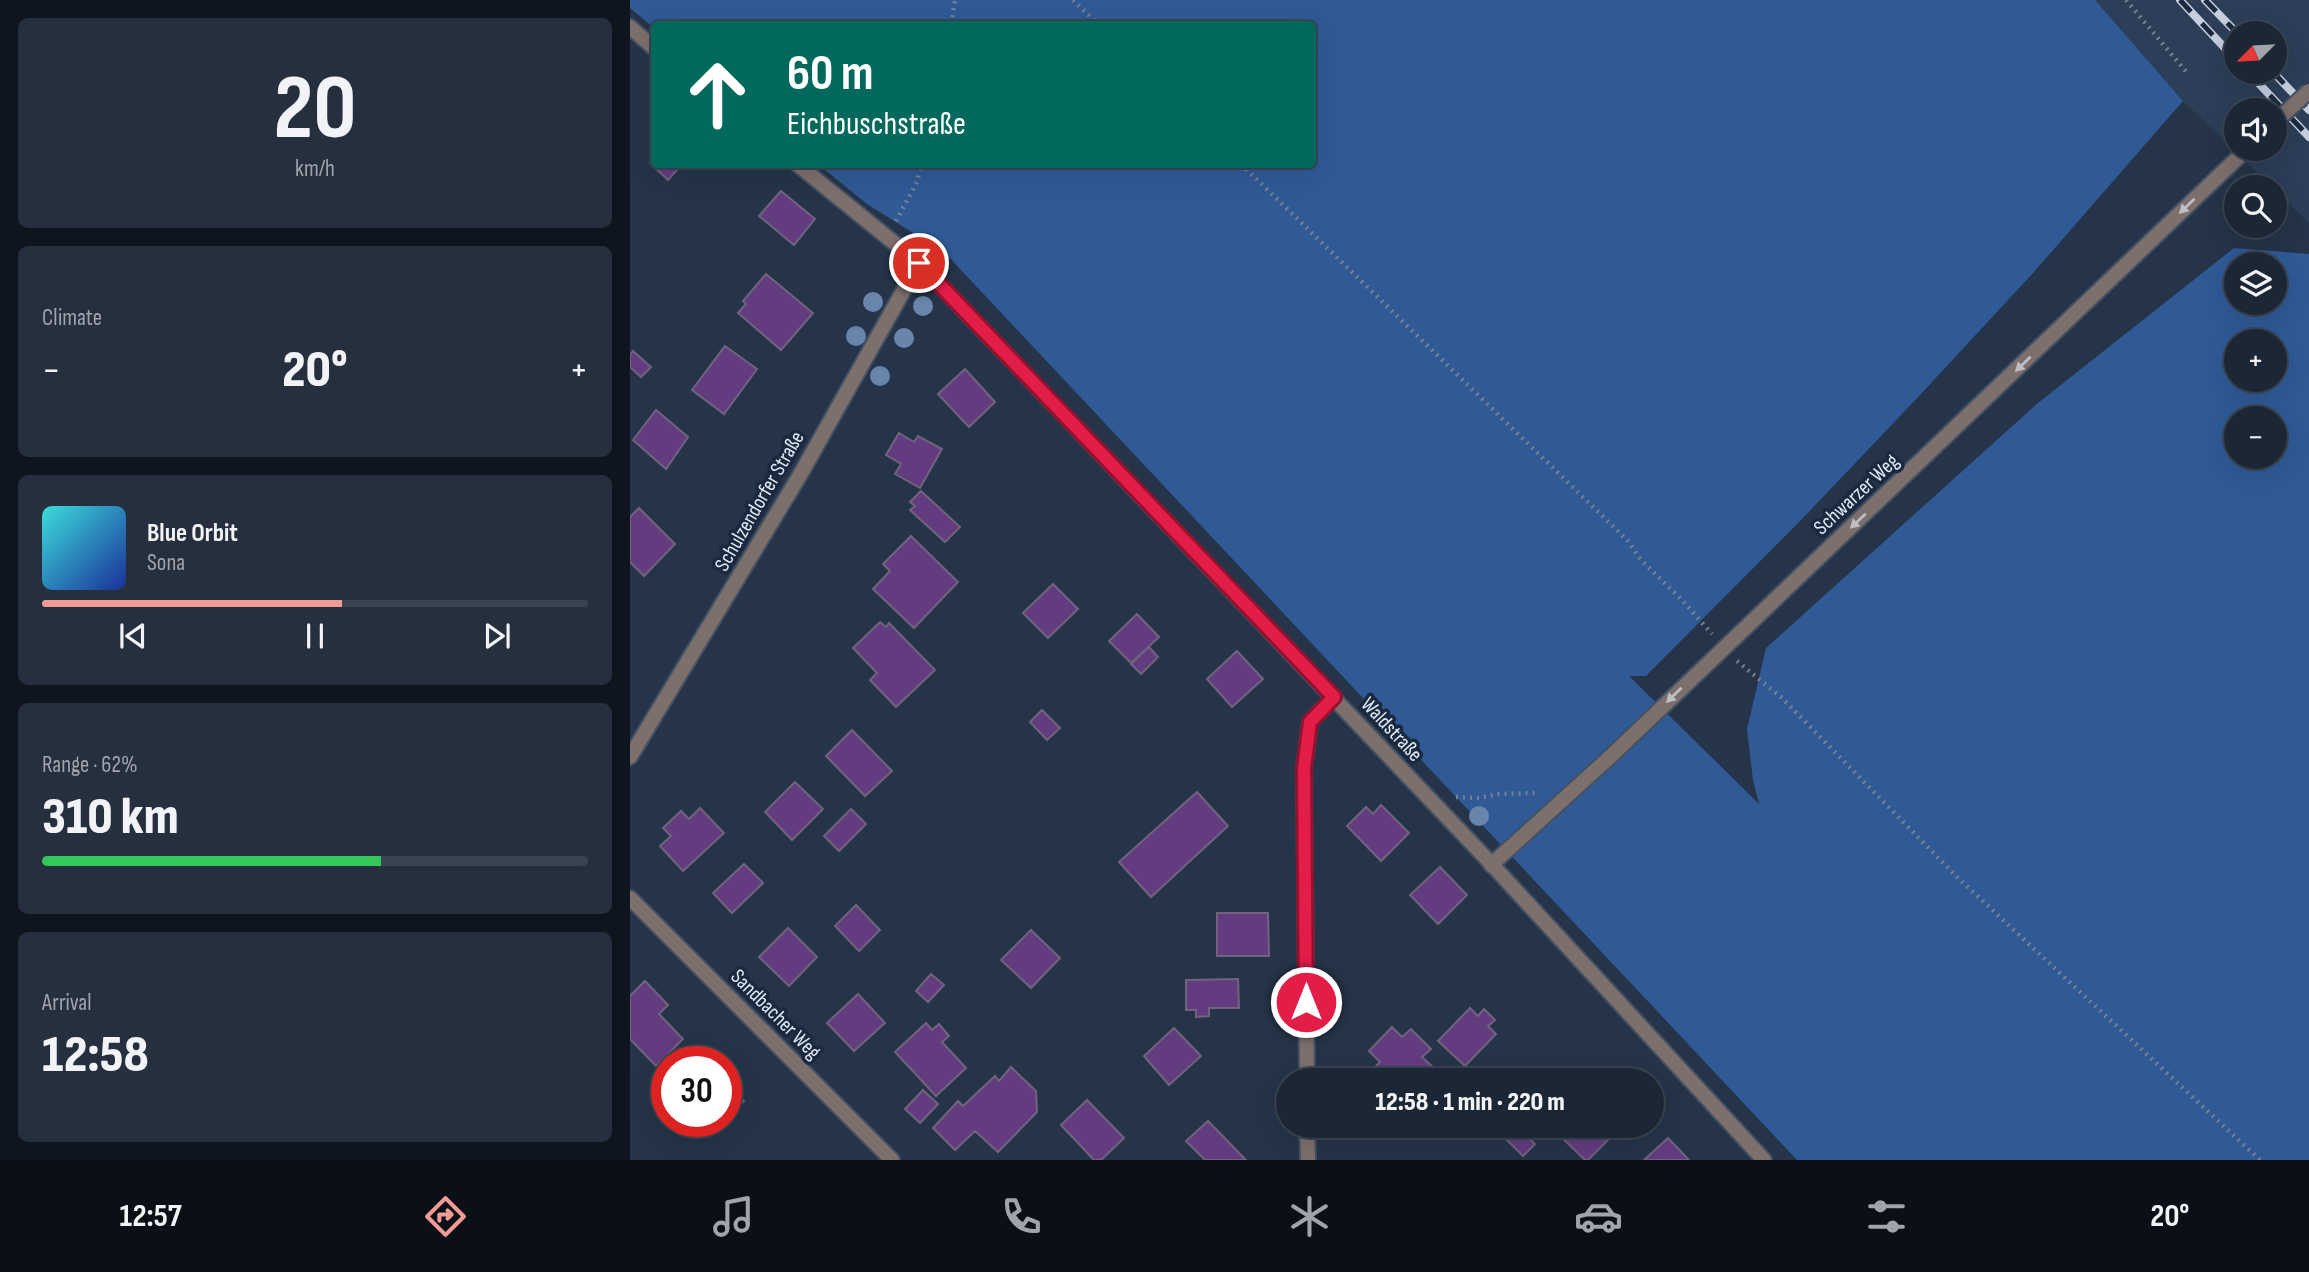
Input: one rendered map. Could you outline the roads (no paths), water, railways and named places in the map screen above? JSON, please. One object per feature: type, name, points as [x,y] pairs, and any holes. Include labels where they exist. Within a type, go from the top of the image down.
[{"type":"street","points":[[630,27],[651,45]]},
{"type":"street","points":[[2287,111],[2309,90]]},
{"type":"street","name":"Schwarzer Weg","points":[[1491,865],[1611,756],[2234,161]]},
{"type":"street","name":"Waldstraße","points":[[802,168],[919,263],[1334,697],[1764,1160]]},
{"type":"street","name":"Schulzendorfer Straße","points":[[630,757],[800,475],[919,263]]},
{"type":"street","points":[[1307,1068],[1304,768],[1310,722],[1334,697]]},
{"type":"street","name":"Sandbacher Weg","points":[[630,898],[892,1160]]},
{"type":"street","points":[[1307,1138],[1308,1160]]},
{"type":"railway","points":[[2180,0],[2224,47]]},
{"type":"railway","points":[[2205,0],[2225,21]]},
{"type":"railway","points":[[2259,84],[2309,137]]},
{"type":"railway","points":[[2284,84],[2309,110]]}]
